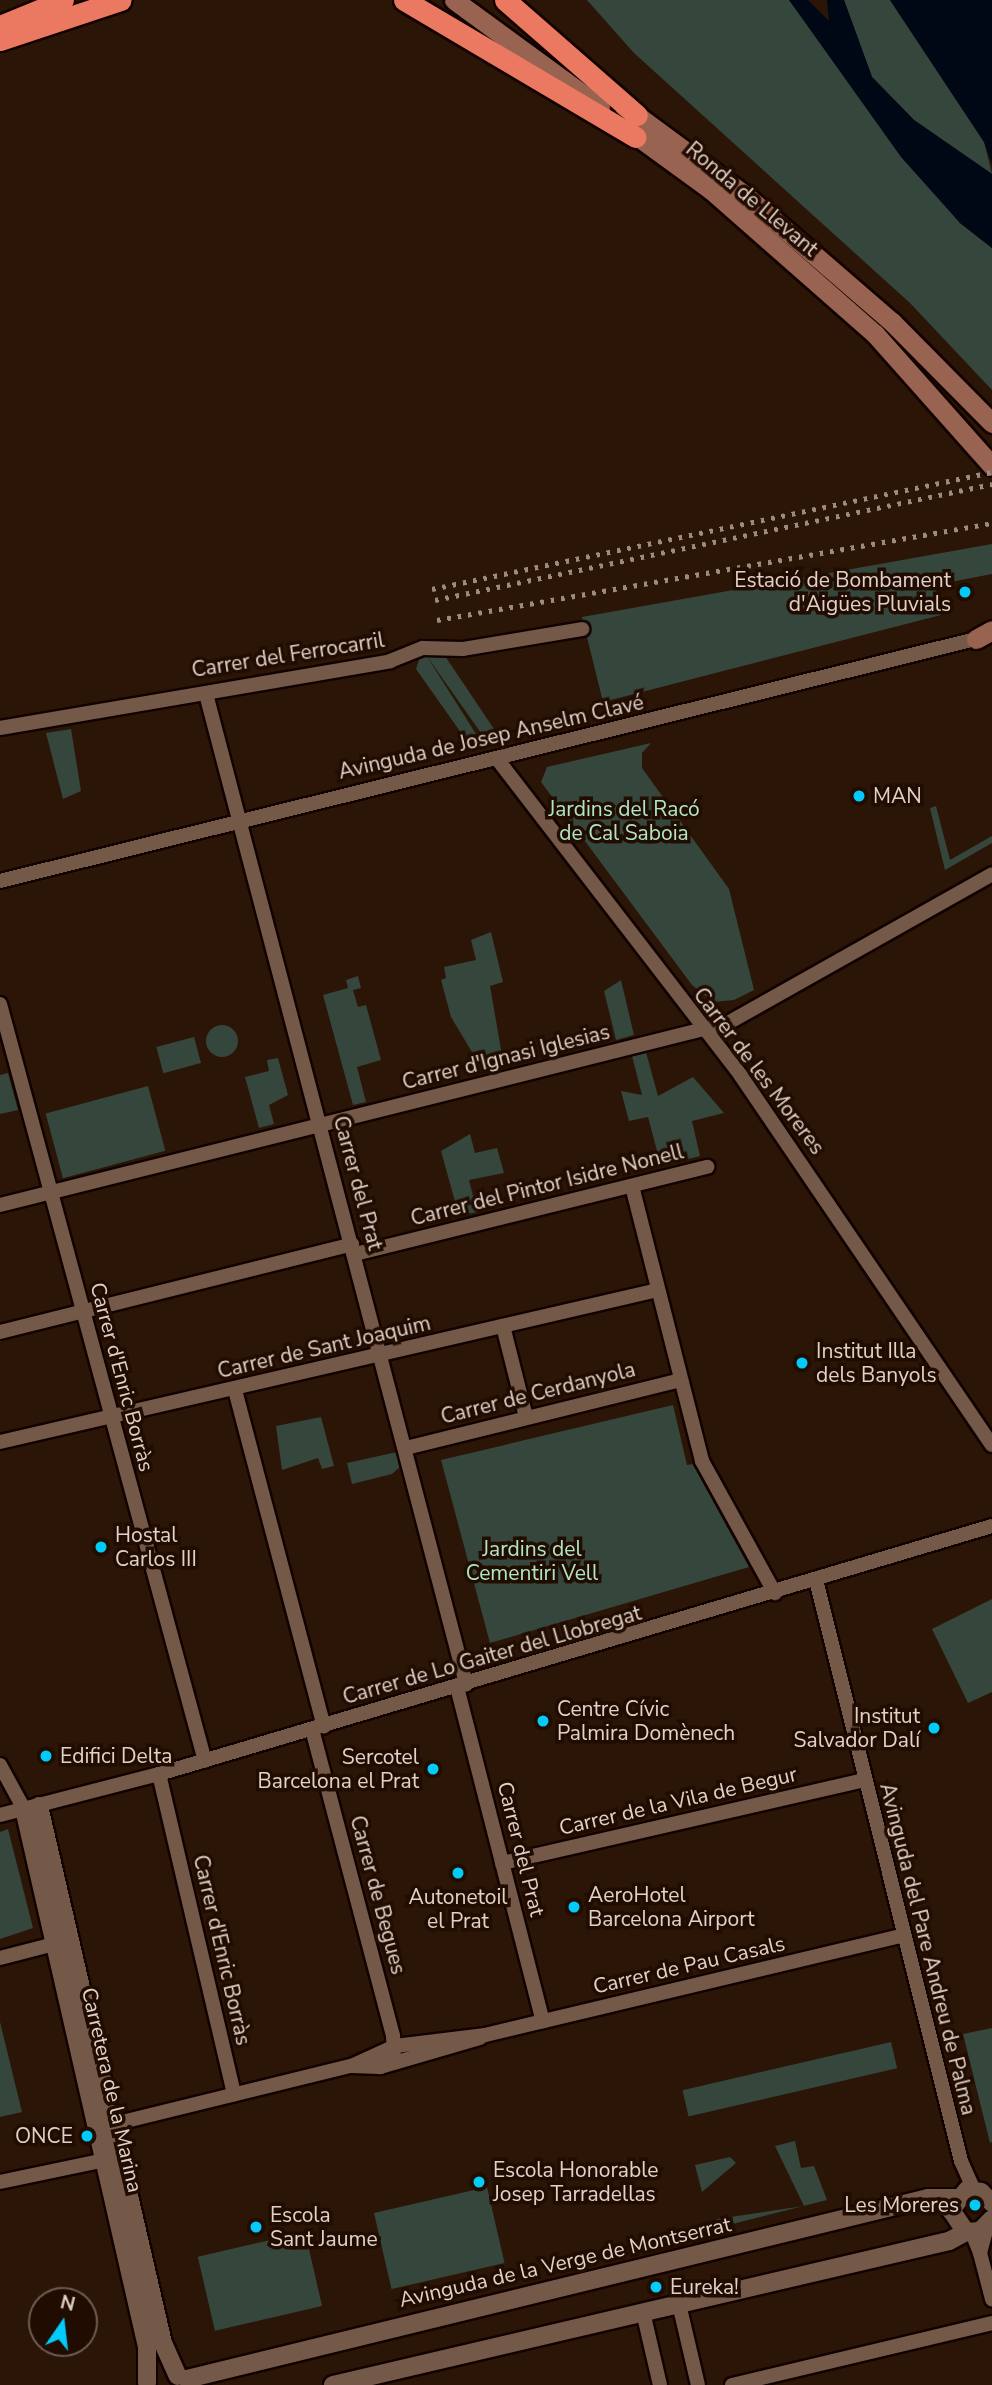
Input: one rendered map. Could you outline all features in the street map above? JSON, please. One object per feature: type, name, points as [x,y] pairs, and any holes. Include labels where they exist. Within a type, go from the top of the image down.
[{"type":"highway","points":[[0,26],[63,0]]},
{"type":"highway","points":[[0,40],[121,0]]},
{"type":"highway","points":[[404,0],[637,126]]},
{"type":"highway","points":[[505,0],[637,126]]},
{"type":"main road","name":"Ronda de Llevant","points":[[454,0],[637,126],[746,196],[892,322],[992,423]]},
{"type":"main road","name":"Ronda de Llevant","points":[[471,0],[637,126],[876,334],[992,466]]},
{"type":"street","name":"Carrer del Ferrocarril","points":[[0,728],[390,661],[423,648],[463,649],[582,629]]},
{"type":"street","name":"Avinguda de Josep Anselm Clavé","points":[[0,881],[239,820],[498,760],[987,634]]},
{"type":"street","name":"Carrer del Prat","points":[[206,694],[406,1448],[502,1863],[543,2021]]},
{"type":"street","name":"Carrer de les Moreres","points":[[498,760],[706,1029],[976,1414],[992,1445]]},
{"type":"street","name":"Carrer d'Ignasi Iglesias","points":[[0,1205],[706,1029],[750,1014],[992,874]]},
{"type":"street","name":"Carrer d'Enric Borràs","points":[[0,1004],[205,1760]]},
{"type":"street","name":"Carrer del Pintor Isidre Nonell","points":[[0,1332],[707,1167]]},
{"type":"street","points":[[632,1186],[702,1461],[775,1593]]},
{"type":"street","name":"Carrer de Sant Joaquim","points":[[0,1442],[235,1390],[658,1290]]},
{"type":"street","points":[[503,1326],[526,1417]]},
{"type":"street","name":"Carrer de Cerdanyola","points":[[406,1448],[681,1380]]},
{"type":"street","name":"Carrer de Begues","points":[[235,1390],[395,2046]]},
{"type":"street","name":"Carrer de les Moreres","points":[[976,1414],[992,1430]]},
{"type":"street","name":"Carrer de Lo Gaiter del Llobregat","points":[[0,1815],[159,1774],[462,1686],[992,1526]]},
{"type":"street","name":"Avinguda del Pare Andreu de Palma","points":[[816,1580],[961,2164],[963,2193]]},
{"type":"street","points":[[0,1765],[31,1807]]},
{"type":"street","name":"Carrer d'Enric Borràs","points":[[159,1774],[234,2094]]},
{"type":"street","name":"Carrer de la Vila de Begur","points":[[502,1863],[864,1780]]},
{"type":"street","name":"Carretera de la Marina","points":[[31,1807],[54,1940],[147,2347],[146,2384]]},
{"type":"street","name":"Carretera de la Marina","points":[[31,1807],[72,1948],[163,2343],[186,2380]]},
{"type":"street","name":"Carrer de Pau Casals","points":[[114,2124],[351,2066],[395,2046],[485,2035],[904,1935]]},
{"type":"street","points":[[0,1958],[54,1940],[72,1948]]},
{"type":"street","name":"Carrer de Pau Casals","points":[[351,2066],[380,2067],[459,2048],[485,2035]]},
{"type":"street","points":[[380,2067],[395,2046]]},
{"type":"street","points":[[0,2182],[105,2160]]},
{"type":"street","name":"Avinguda de la Verge de Montserrat","points":[[146,2384],[186,2380],[902,2204],[963,2193],[992,2180]]},
{"type":"street","points":[[982,2227],[951,2216],[963,2193],[992,2203]]},
{"type":"street","points":[[982,2227],[980,2253],[992,2299]]},
{"type":"street","points":[[333,2385],[359,2382],[982,2227]]},
{"type":"street","points":[[679,2304],[698,2385]]},
{"type":"street","points":[[643,2312],[660,2385]]},
{"type":"street","points":[[732,2385],[992,2323]]},
{"type":"green space","points":[[587,0],[789,0],[960,223],[992,248],[992,390],[910,303],[634,53]]},
{"type":"green space","points":[[844,0],[890,0],[984,142],[992,174],[914,120],[872,77]]},
{"type":"green space","points":[[992,544],[992,574],[935,585],[941,615],[603,702],[582,617]]},
{"type":"green space","points":[[421,654],[445,656],[494,729],[481,733],[426,655],[476,734],[464,737],[416,669]]},
{"type":"green space","points":[[71,729],[81,791],[63,799],[46,733]]},
{"type":"green space","name":"Jardins del Racó de Cal Saboia","points":[[651,743],[642,753],[642,768],[729,889],[754,990],[734,1000],[713,1002],[692,985],[541,782],[547,767]]},
{"type":"green space","points":[[936,806],[950,860],[992,836],[992,843],[945,870],[930,808]]},
{"type":"green space","points":[[491,932],[503,982],[490,986],[504,1067],[484,1072],[451,1017],[441,980],[446,978],[444,967],[476,960],[471,940]]},
{"type":"green space","points":[[358,976],[361,988],[353,990],[358,1007],[366,1005],[381,1060],[357,1067],[366,1102],[353,1105],[323,995],[348,988],[346,980]]},
{"type":"green space","points":[[621,980],[634,1035],[616,1040],[604,991]]},
{"type":"green space","points":[[222,1025],[234,1029],[238,1041],[234,1053],[222,1057],[210,1053],[206,1041],[210,1029]]},
{"type":"green space","points":[[194,1037],[201,1063],[163,1073],[156,1047]]},
{"type":"green space","points":[[646,1052],[658,1096],[693,1077],[724,1113],[692,1121],[700,1156],[661,1166],[648,1117],[629,1121],[621,1091],[642,1095],[632,1056]]},
{"type":"green space","points":[[278,1058],[288,1095],[269,1105],[274,1124],[259,1128],[245,1077],[269,1071],[267,1060]]},
{"type":"green space","points":[[8,1073],[18,1110],[0,1114],[0,1075]]},
{"type":"green space","points":[[148,1086],[165,1151],[63,1178],[46,1113]]},
{"type":"green space","points":[[470,1134],[475,1153],[497,1148],[504,1173],[469,1180],[477,1212],[459,1216],[441,1151]]},
{"type":"green space","name":"Jardins del Cementiri Vell","points":[[673,1405],[687,1465],[693,1464],[749,1567],[490,1643],[441,1460]]},
{"type":"green space","points":[[321,1417],[334,1466],[322,1469],[318,1458],[282,1470],[276,1426]]},
{"type":"green space","points":[[397,1452],[401,1466],[392,1474],[352,1484],[347,1463]]},
{"type":"green space","points":[[992,1599],[992,1692],[968,1703],[932,1629]]},
{"type":"green space","points":[[8,1829],[33,1928],[0,1939],[0,1832]]},
{"type":"green space","points":[[0,2022],[22,2112],[0,2117]]},
{"type":"green space","points":[[992,2028],[992,2142],[990,2143],[963,2034]]},
{"type":"green space","points":[[891,2042],[897,2068],[689,2116],[682,2090]]},
{"type":"green space","points":[[795,2141],[801,2168],[814,2166],[827,2200],[804,2206],[775,2146]]},
{"type":"green space","points":[[730,2157],[736,2163],[702,2192],[695,2165]]},
{"type":"green space","points":[[487,2187],[505,2263],[392,2289],[374,2213]]},
{"type":"green space","points":[[803,2206],[713,2229],[717,2219]]},
{"type":"green space","points":[[305,2232],[322,2306],[215,2331],[198,2257]]},
{"type":"shaded area","points":[[789,0],[808,0],[829,21],[827,0],[844,0],[872,77],[914,120],[992,174],[992,248],[960,223],[901,157]]},
{"type":"shaded area","points":[[890,0],[992,0],[992,164],[984,142]]},
{"type":"railway","points":[[432,589],[992,472]]},
{"type":"railway","points":[[435,600],[992,484]]},
{"type":"railway","points":[[437,620],[992,523]]},
{"type":"place","name":"Estació de Bombament d'Aigües Pluvials","points":[[965,592]]},
{"type":"place","name":"MAN","points":[[859,796]]},
{"type":"place","name":"Institut Illa dels Banyols","points":[[802,1363]]},
{"type":"place","name":"Hostal Carlos III","points":[[101,1547]]},
{"type":"place","name":"Centre Cívic Palmira Domènech","points":[[543,1721]]},
{"type":"place","name":"Institut Salvador Dalí","points":[[934,1728]]},
{"type":"place","name":"Edifici Delta","points":[[46,1756]]},
{"type":"place","name":"Sercotel Barcelona el Prat","points":[[433,1769]]},
{"type":"place","name":"Autonetoil el Prat","points":[[458,1873]]},
{"type":"place","name":"AeroHotel Barcelona Airport","points":[[574,1907]]},
{"type":"place","name":"ONCE","points":[[87,2136]]},
{"type":"place","name":"Escola Honorable Josep Tarradellas","points":[[479,2182]]},
{"type":"place","name":"Les Moreres","points":[[975,2205]]},
{"type":"place","name":"Escola Sant Jaume","points":[[256,2227]]},
{"type":"place","name":"Eureka!","points":[[656,2287]]}]
